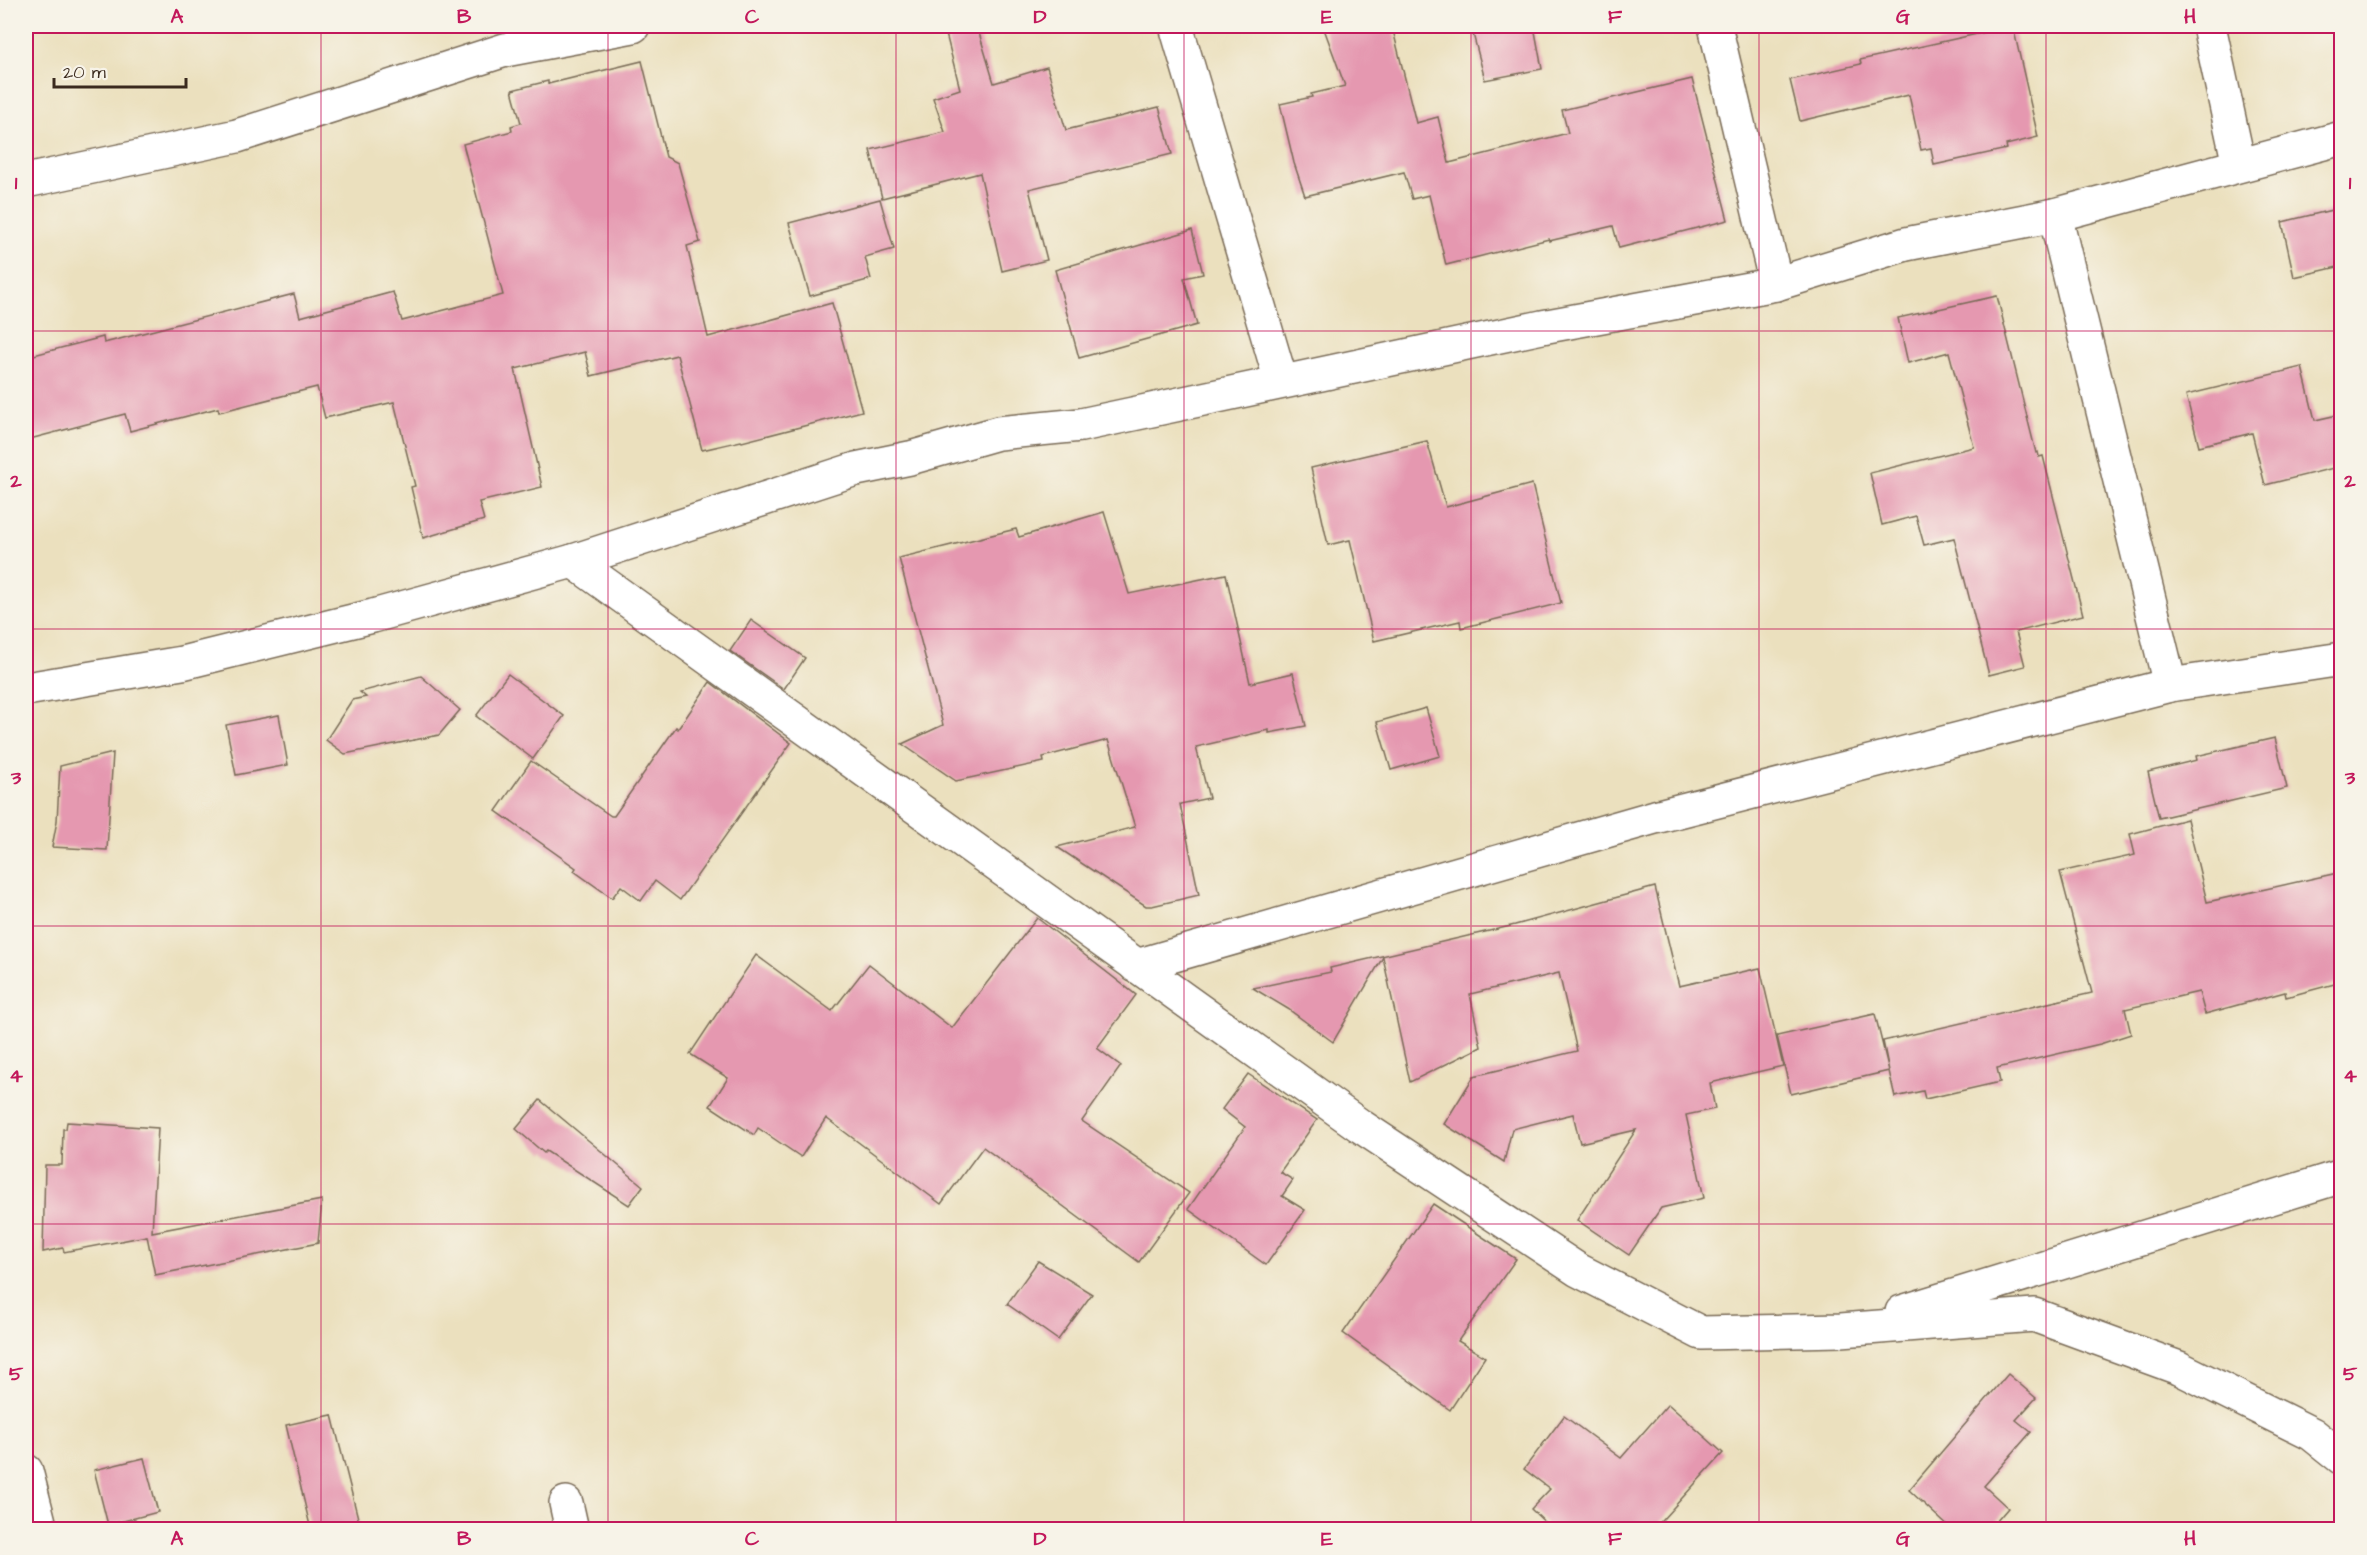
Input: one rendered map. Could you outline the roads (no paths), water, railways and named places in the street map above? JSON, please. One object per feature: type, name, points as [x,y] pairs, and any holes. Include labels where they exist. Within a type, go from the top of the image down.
[{"type":"street","points":[[26,181],[237,136],[505,50],[633,26]]},
{"type":"street","points":[[1176,26],[1281,381]]},
{"type":"street","points":[[1715,26],[1776,284]]},
{"type":"street","points":[[2209,26],[2239,165]]},
{"type":"street","points":[[26,689],[182,663],[373,616],[573,561],[856,469],[910,458],[998,433],[1081,425],[1542,327],[1776,284],[1906,244],[2055,215],[2342,138]]},
{"type":"street","points":[[2055,215],[2170,686]]},
{"type":"street","points":[[573,561],[1359,1125],[1578,1270],[1701,1333],[1841,1330],[2034,1315],[2179,1368],[2312,1434],[2342,1458]]},
{"type":"street","points":[[1136,966],[1655,817],[2170,686],[2342,659]]},
{"type":"street","points":[[1841,1330],[2342,1176]]},
{"type":"street","points":[[26,1472],[41,1530]]}]
